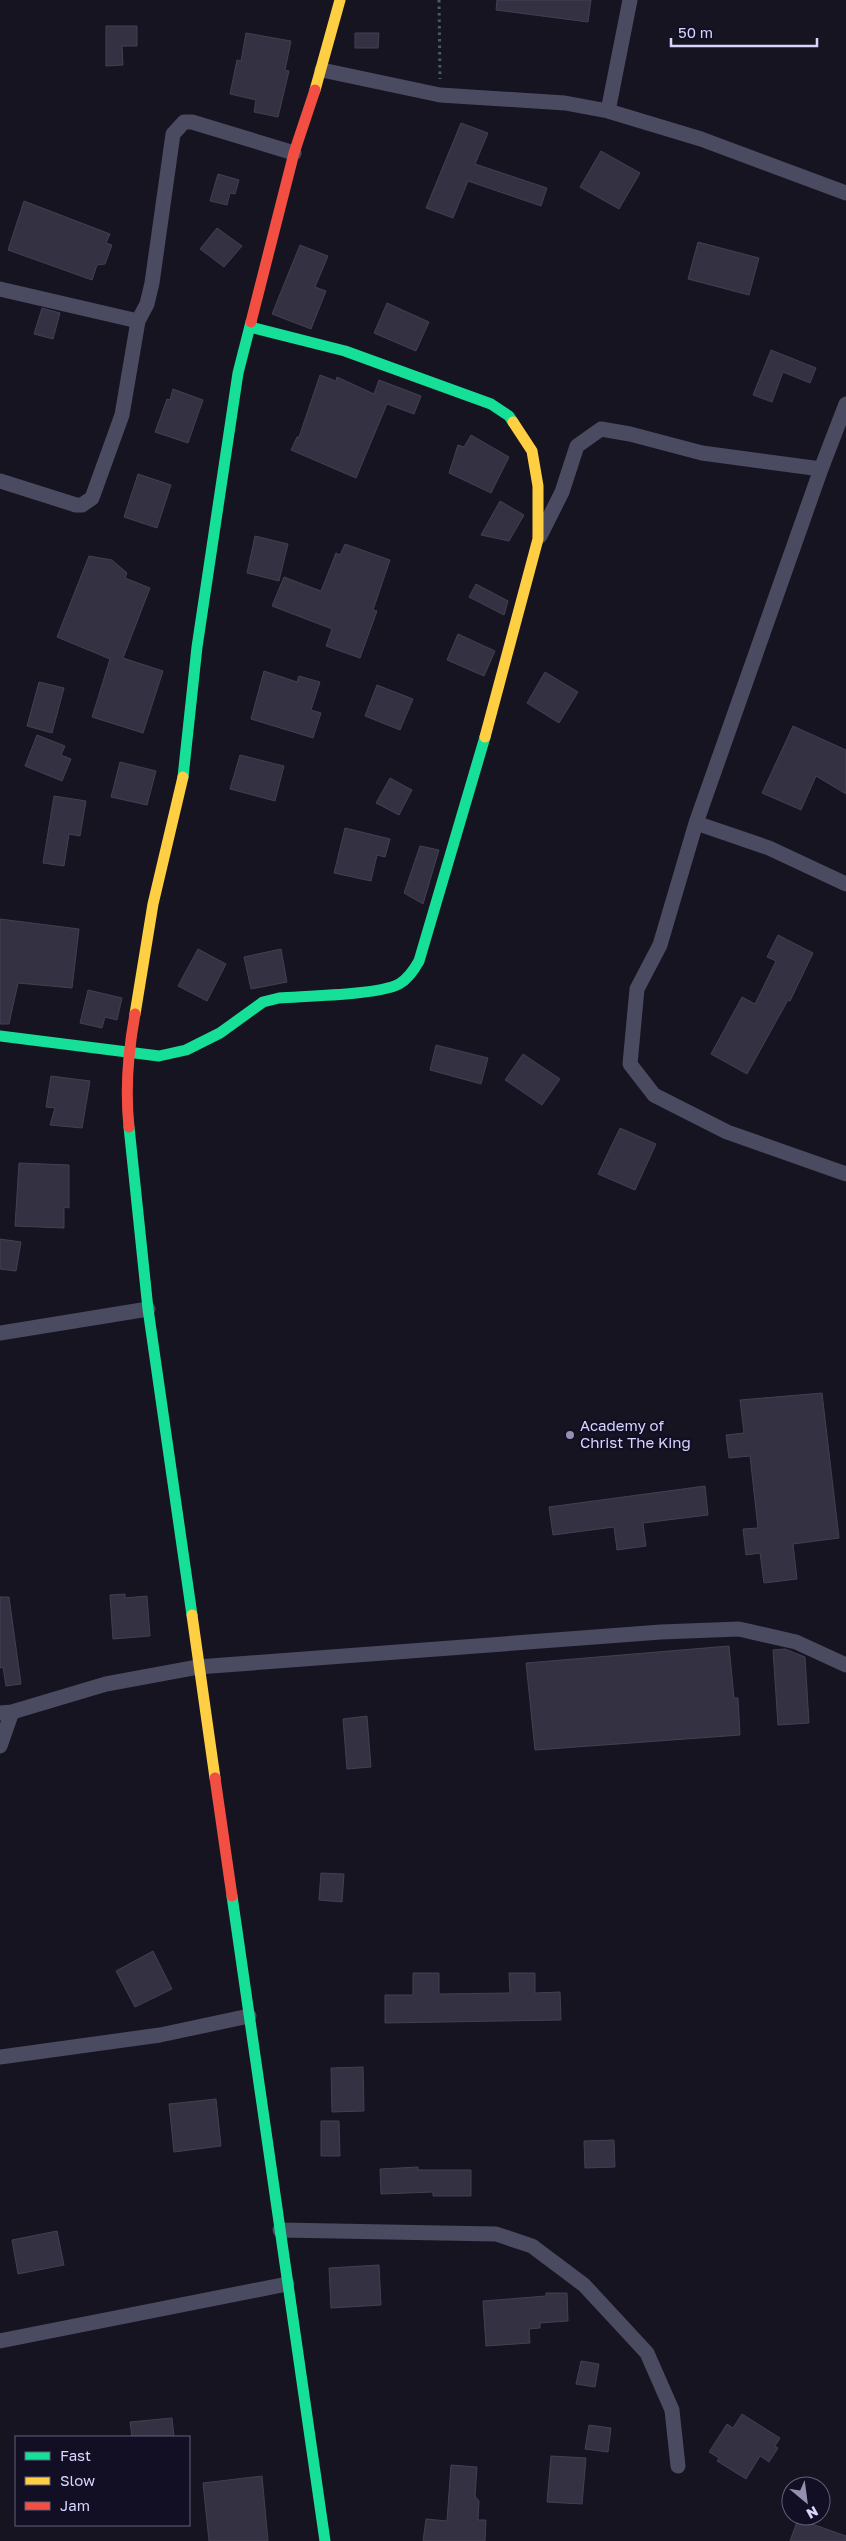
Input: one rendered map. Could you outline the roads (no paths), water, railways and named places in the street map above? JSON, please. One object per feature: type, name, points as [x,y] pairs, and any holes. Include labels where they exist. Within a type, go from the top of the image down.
[{"type":"street","points":[[325,2541],[148,1309],[126,1099],[128,1053],[153,904],[182,784],[200,627],[238,373],[294,153],[322,70],[340,0]]},
{"type":"street","points":[[608,111],[630,0]]},
{"type":"street","points":[[322,70],[440,95],[565,103],[608,111],[701,139],[846,193]]},
{"type":"street","points":[[0,481],[76,505],[82,505],[92,498],[122,415],[138,321],[147,304],[152,283],[173,134],[178,128],[184,122],[192,122],[294,153]]},
{"type":"street","points":[[0,289],[138,321]]},
{"type":"street","points":[[250,327],[345,350],[491,404],[510,416],[532,450],[538,486],[538,539]]},
{"type":"street","points":[[846,404],[820,469],[696,823],[660,945],[637,989],[630,1064],[654,1095],[726,1132],[846,1174]]},
{"type":"street","points":[[0,1036],[159,1056],[186,1050],[220,1033],[263,1002],[279,998],[382,990],[397,987],[410,978],[419,961],[538,539],[562,492],[577,446],[600,429],[630,434],[702,453],[820,469]]},
{"type":"street","points":[[696,823],[769,848],[846,884]]},
{"type":"street","points":[[0,1332],[148,1309]]},
{"type":"street","points":[[0,1746],[6,1712],[106,1684],[198,1667],[661,1632],[740,1629],[796,1642],[846,1665]]},
{"type":"street","points":[[0,2057],[160,2035],[249,2016]]},
{"type":"street","points":[[280,2230],[496,2234],[532,2246],[584,2285],[647,2353],[672,2410],[678,2466]]},
{"type":"street","points":[[0,2341],[288,2284]]},
{"type":"place","name":"Academy of Christ The King","points":[[570,1435]]}]
